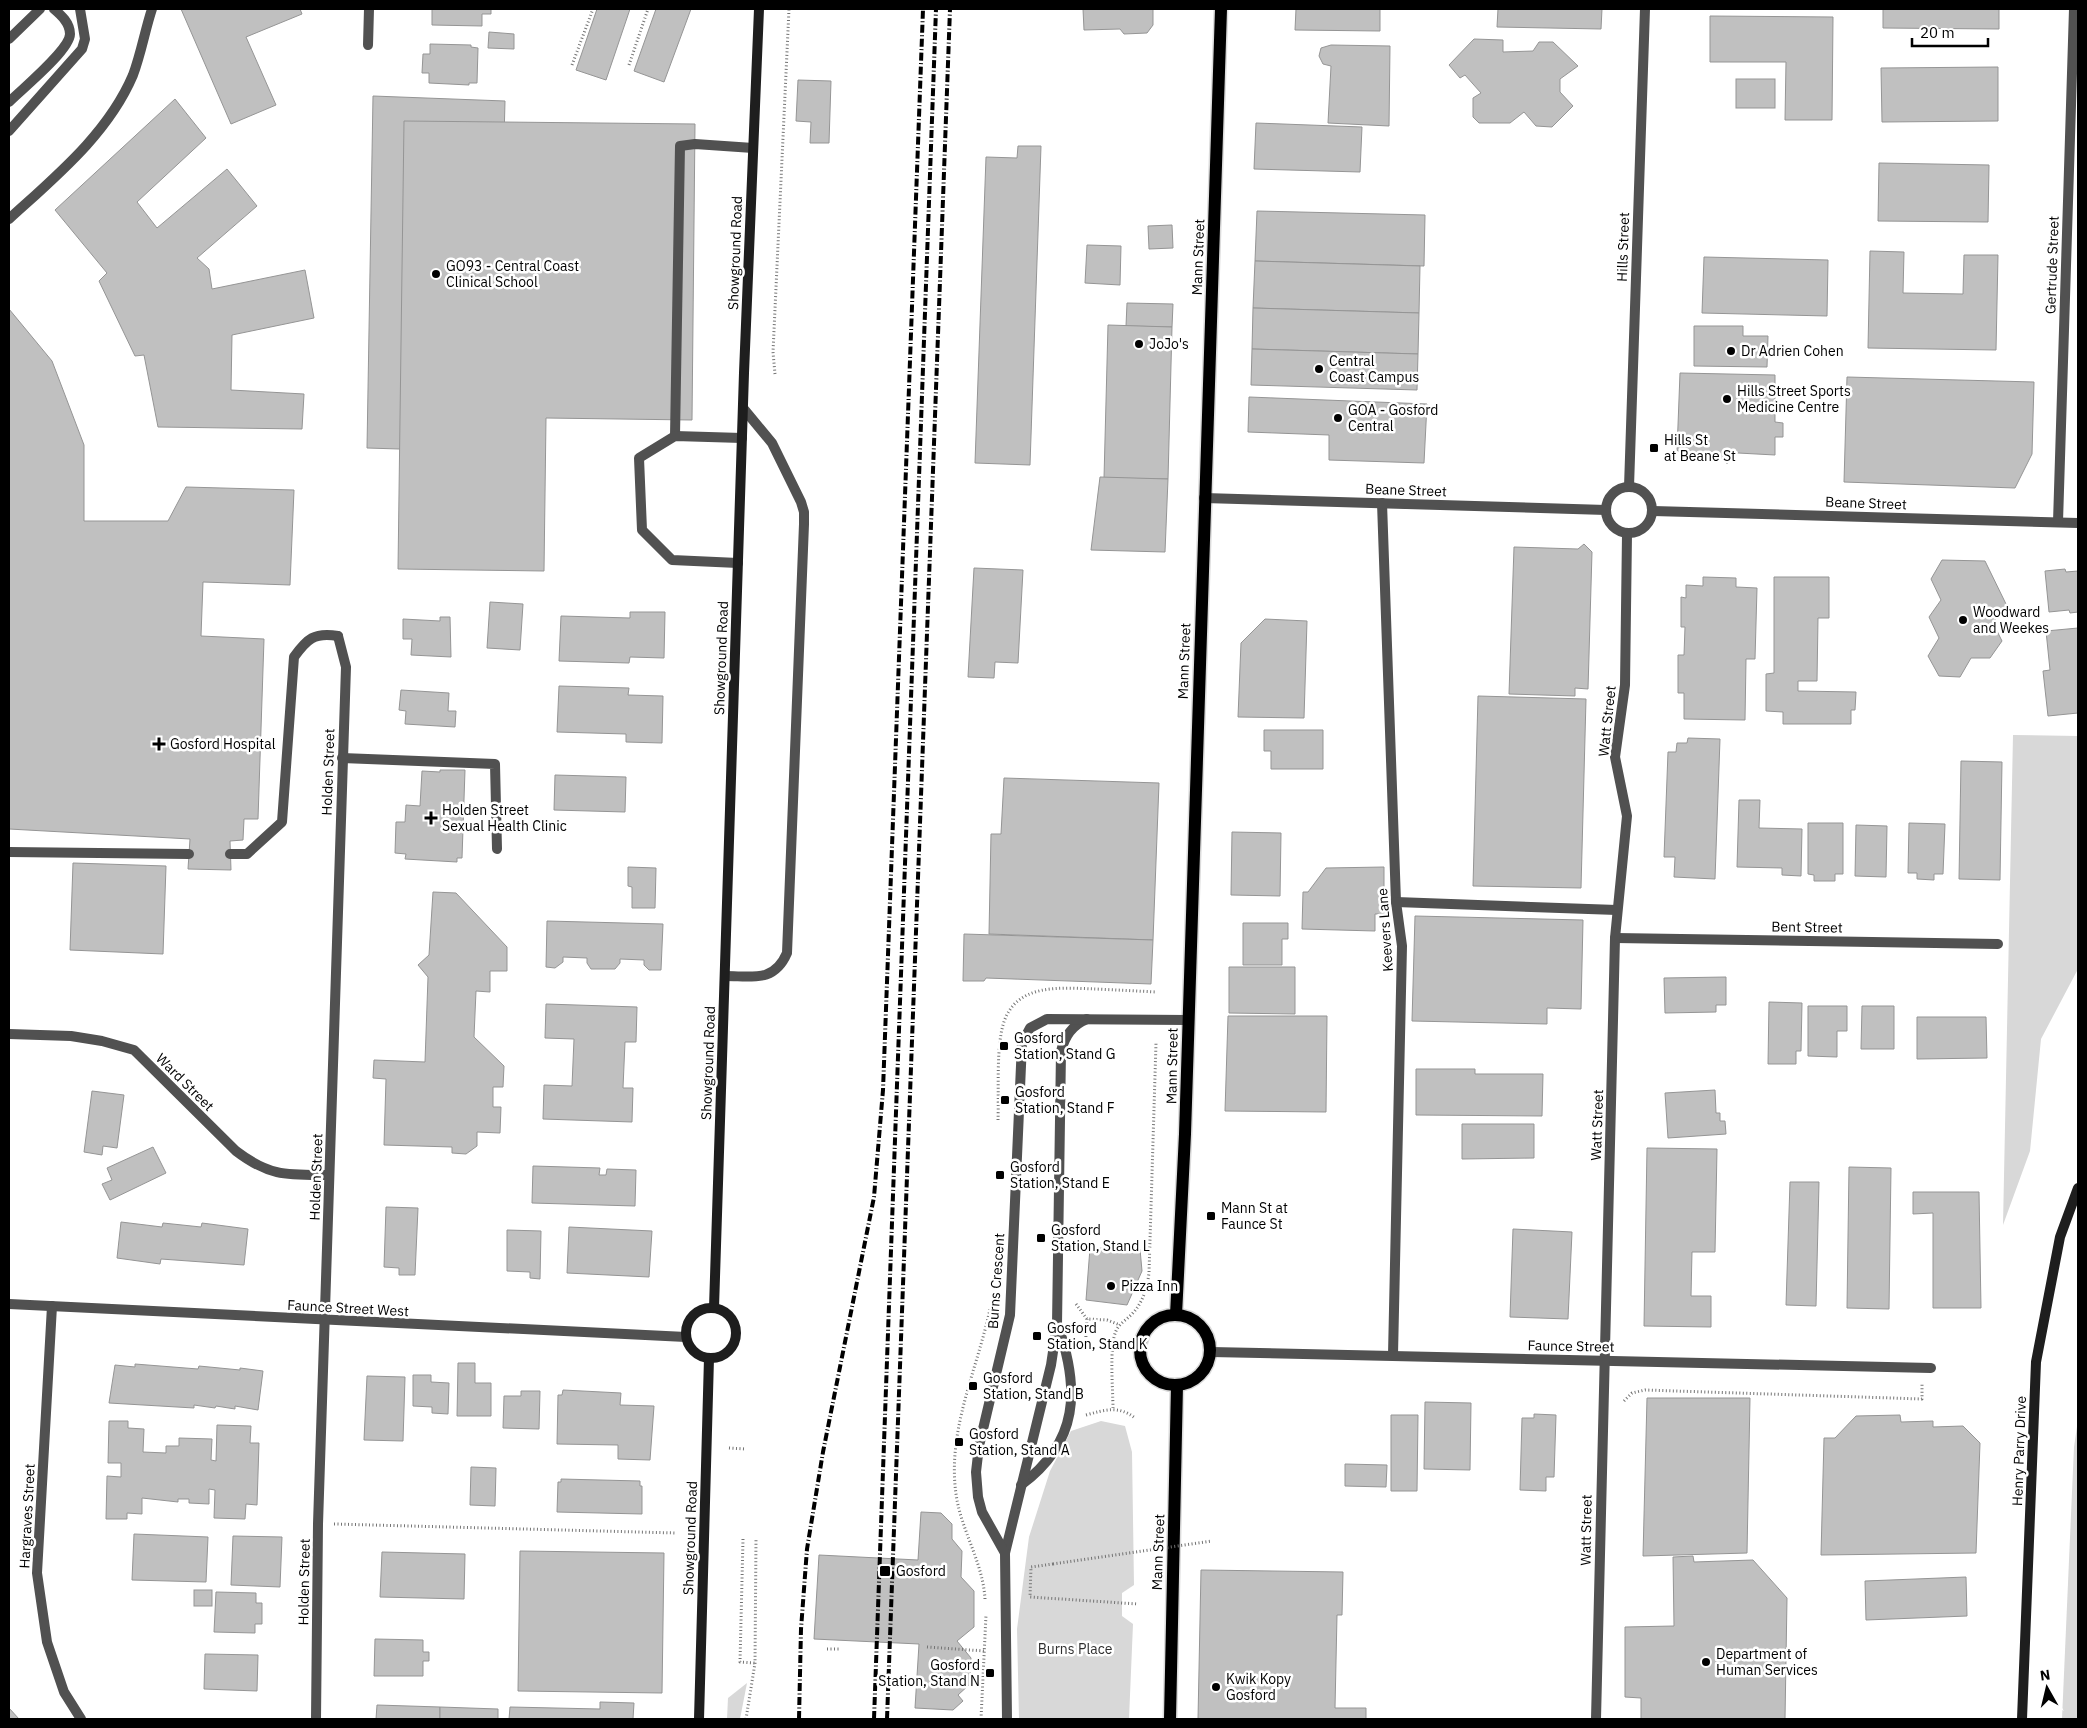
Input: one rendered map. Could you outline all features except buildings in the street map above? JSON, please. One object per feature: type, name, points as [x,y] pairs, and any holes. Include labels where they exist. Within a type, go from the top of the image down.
[{"type":"main road","name":"Mann Street","points":[[1176,1315],[1182,1221],[1221,9]]},
{"type":"main road","points":[[1176,1315],[1198,1323],[1209,1341],[1211,1352],[1203,1372],[1186,1383],[1177,1385],[1156,1379],[1147,1371],[1142,1361],[1140,1350],[1142,1339],[1147,1329],[1160,1319],[1176,1315]]},
{"type":"main road","name":"Mann Street","points":[[1170,1719],[1177,1385]]},
{"type":"street","points":[[9,39],[40,9]]},
{"type":"street","points":[[9,102],[68,44],[70,29],[65,20],[54,9]]},
{"type":"street","points":[[9,131],[82,49],[85,40],[80,9]]},
{"type":"street","points":[[146,27],[149,9]]},
{"type":"street","points":[[9,218],[68,165],[111,113],[133,74],[152,9]]},
{"type":"street","points":[[368,45],[369,9]]},
{"type":"street","name":"Showground Road","points":[[714,1308],[743,408],[759,9]]},
{"type":"street","name":"Hills Street","points":[[1629,487],[1645,9]]},
{"type":"street","name":"Gertrude Street","points":[[2058,522],[2074,9]]},
{"type":"street","points":[[675,436],[680,146],[695,144],[753,148]]},
{"type":"street","points":[[725,976],[761,977],[770,974],[782,963],[787,953],[804,518],[801,502],[772,443],[743,408]]},
{"type":"street","points":[[738,563],[672,560],[642,530],[639,458],[675,436],[742,438]]},
{"type":"street","points":[[1629,487],[1643,491],[1649,497],[1653,511],[1648,525],[1635,533],[1627,534],[1621,532],[1610,523],[1606,510],[1610,497],[1622,488],[1629,487]]},
{"type":"street","name":"Beane Street","points":[[1204,498],[1606,510]]},
{"type":"street","name":"Keevers Lane","points":[[1382,504],[1396,902],[1402,946],[1393,1355]]},
{"type":"street","name":"Beane Street","points":[[1653,511],[2078,523]]},
{"type":"street","name":"Watt Street","points":[[1596,1719],[1603,1360],[1614,1051],[1615,938],[1616,910],[1627,816],[1615,757],[1624,685],[1627,534]]},
{"type":"street","name":"Holden Street","points":[[230,854],[247,854],[282,822],[294,657],[306,641],[323,633],[338,636],[346,668],[318,1524],[316,1719]]},
{"type":"street","points":[[342,758],[495,764],[496,849]]},
{"type":"street","points":[[9,852],[189,854]]},
{"type":"street","points":[[1396,902],[1616,910]]},
{"type":"street","name":"Bent Street","points":[[1615,938],[1998,944]]},
{"type":"street","name":"Burns Crescent","points":[[1007,1719],[1005,1553],[982,1512],[978,1497],[976,1472],[979,1446],[1010,1315],[1021,1050],[1026,1032],[1040,1021],[1053,1018],[1188,1020]]},
{"type":"street","points":[[1005,1553],[1050,1365],[1057,1325],[1060,1058],[1063,1045],[1069,1033],[1076,1024],[1088,1019]]},
{"type":"street","name":"Ward Street","points":[[9,1034],[71,1036],[102,1041],[134,1050],[236,1151],[254,1165],[282,1175],[330,1174]]},
{"type":"street","name":"Henry Parry Drive","points":[[2022,1719],[2036,1362],[2060,1237],[2078,1188]]},
{"type":"street","name":"Faunce Street West","points":[[9,1304],[326,1321],[686,1337]]},
{"type":"street","name":"Hargraves Street","points":[[52,1306],[37,1573],[47,1642],[64,1692],[81,1719]]},
{"type":"street","points":[[707,1308],[714,1308],[730,1316],[737,1331],[732,1348],[718,1358],[709,1358],[694,1351],[686,1337],[689,1322],[693,1316],[707,1308]]},
{"type":"street","points":[[1022,1486],[1046,1464],[1057,1449],[1070,1417],[1072,1402],[1070,1368],[1057,1325]]},
{"type":"street","name":"Faunce Street","points":[[1211,1352],[1926,1368]]},
{"type":"street","name":"Showground Road","points":[[699,1719],[709,1358]]},
{"type":"path","points":[[572,65],[593,9]]},
{"type":"path","points":[[630,65],[648,9]]},
{"type":"path","points":[[775,374],[773,352],[789,9]]},
{"type":"path","points":[[1113,1408],[1114,1338],[1120,1325],[1132,1314],[1142,1300],[1149,1273],[1156,1042]]},
{"type":"path","points":[[1075,1303],[1087,1319],[1085,1358]]},
{"type":"path","points":[[1087,1319],[1107,1320],[1120,1325]]},
{"type":"path","points":[[1624,1401],[1632,1393],[1644,1390],[1922,1399],[1926,1368]]},
{"type":"path","points":[[1081,1417],[1113,1408],[1127,1412],[1135,1418]]},
{"type":"path","points":[[729,1448],[746,1449]]},
{"type":"path","points":[[956,1499],[981,1574],[986,1602]]},
{"type":"path","points":[[318,1524],[676,1533]]},
{"type":"path","points":[[744,1539],[740,1662],[755,1663]]},
{"type":"path","points":[[746,1719],[755,1663],[756,1539]]},
{"type":"path","points":[[1138,1604],[1030,1597],[1031,1567],[1212,1541]]},
{"type":"path","points":[[982,1719],[986,1608]]},
{"type":"path","points":[[927,1648],[985,1651]]},
{"type":"path","points":[[827,1649],[840,1650]]},
{"type":"green space","points":[[2013,735],[2078,736],[2078,969],[2041,1039],[2030,1151],[2003,1225]]},
{"type":"green space","points":[[2078,1420],[2078,1719],[2062,1719],[2074,1447]]},
{"type":"green space","name":"Burns Place","points":[[1101,1421],[1125,1426],[1132,1452],[1134,1585],[1122,1593],[1122,1616],[1133,1624],[1129,1719],[1019,1719],[1017,1629],[1029,1537],[1050,1471],[1071,1431]]},
{"type":"green space","points":[[747,1683],[740,1719],[727,1719],[728,1698]]},
{"type":"railway","points":[[799,1719],[801,1629],[807,1549],[823,1452],[874,1197],[883,1090],[923,9]]},
{"type":"railway","points":[[874,1719],[936,9]]},
{"type":"railway","points":[[887,1719],[950,9]]},
{"type":"place","name":"GO93 - Central Coast Clinical School","points":[[436,274]]},
{"type":"place","name":"JoJo's","points":[[1139,344]]},
{"type":"place","name":"Dr Adrien Cohen","points":[[1731,351]]},
{"type":"place","name":"Central Coast Campus","points":[[1319,369]]},
{"type":"place","name":"Hills Street Sports Medicine Centre","points":[[1727,399]]},
{"type":"place","name":"GOA - Gosford Central","points":[[1338,418]]},
{"type":"place","name":"Hills St at Beane St","points":[[1654,448]]},
{"type":"place","name":"Woodward and Weekes","points":[[1963,620]]},
{"type":"place","name":"Gosford Hospital","points":[[159,744]]},
{"type":"place","name":"Holden Street Sexual Health Clinic","points":[[431,818]]},
{"type":"place","name":"Gosford Station, Stand G","points":[[1004,1046]]},
{"type":"place","name":"Gosford Station, Stand F","points":[[1005,1100]]},
{"type":"place","name":"Gosford Station, Stand E","points":[[1000,1175]]},
{"type":"place","name":"Mann St at Faunce St","points":[[1211,1216]]},
{"type":"place","name":"Gosford Station, Stand L","points":[[1041,1238]]},
{"type":"place","name":"Pizza Inn","points":[[1111,1286]]},
{"type":"place","name":"Gosford Station, Stand K","points":[[1037,1336]]},
{"type":"place","name":"Gosford Station, Stand B","points":[[973,1386]]},
{"type":"place","name":"Gosford Station, Stand A","points":[[959,1442]]},
{"type":"place","name":"Gosford","points":[[885,1571]]},
{"type":"place","name":"Department of Human Services","points":[[1706,1662]]},
{"type":"place","name":"Gosford Station, Stand N","points":[[990,1673]]},
{"type":"place","name":"Kwik Kopy Gosford","points":[[1216,1687]]}]
